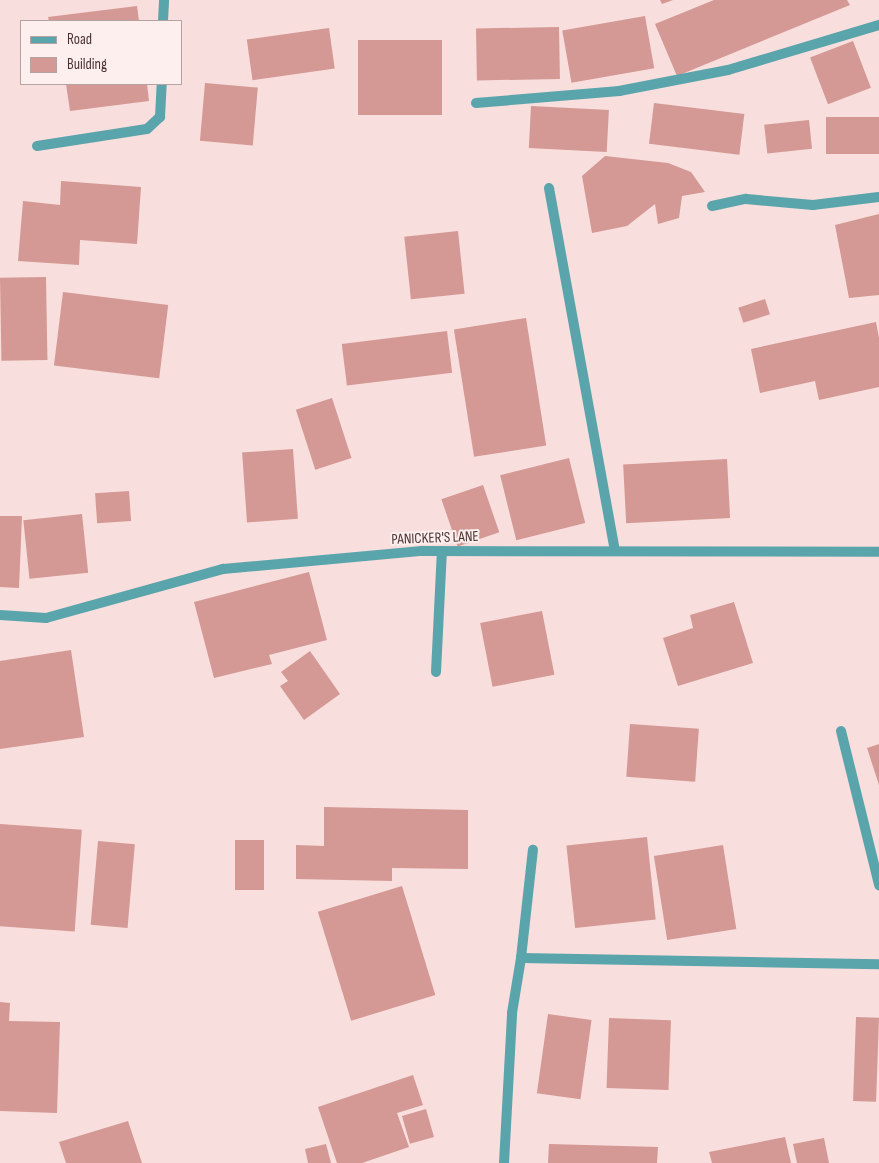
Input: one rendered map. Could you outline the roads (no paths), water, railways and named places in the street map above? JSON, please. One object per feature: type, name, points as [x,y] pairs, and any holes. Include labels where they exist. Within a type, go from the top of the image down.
[{"type":"street","points":[[163,20],[164,0]]},
{"type":"street","points":[[476,103],[637,88],[728,70],[879,25]]},
{"type":"street","points":[[37,146],[147,129],[160,117],[162,85]]},
{"type":"street","points":[[549,188],[615,551]]},
{"type":"street","points":[[712,206],[746,199],[812,205],[879,198]]},
{"type":"street","points":[[436,672],[442,551]]},
{"type":"street","name":"PANICKER'S LANE","points":[[0,615],[46,618],[223,569],[442,551],[879,552]]},
{"type":"street","points":[[841,730],[879,885]]},
{"type":"street","points":[[504,1163],[512,1013],[521,958],[532,850]]},
{"type":"street","points":[[521,958],[879,964]]}]
